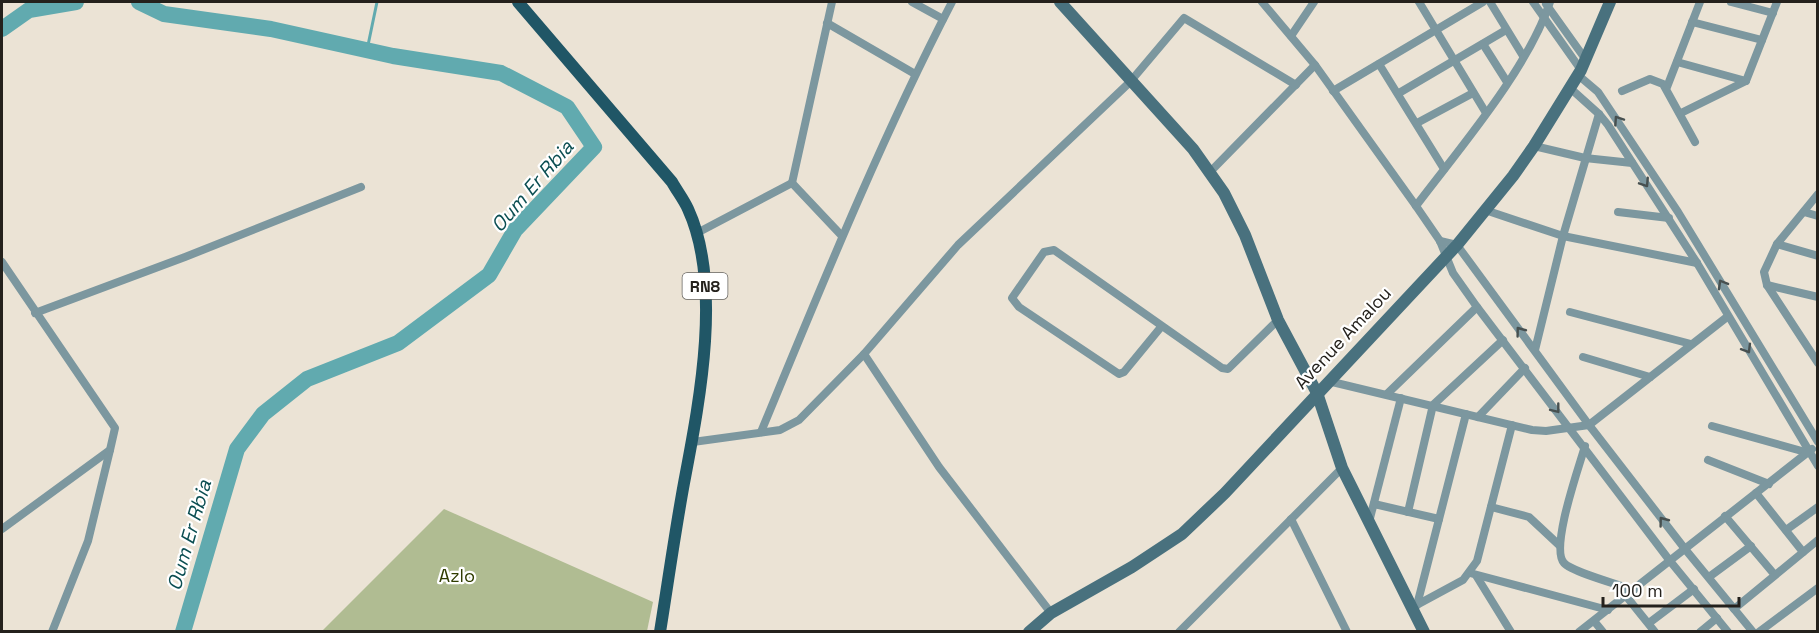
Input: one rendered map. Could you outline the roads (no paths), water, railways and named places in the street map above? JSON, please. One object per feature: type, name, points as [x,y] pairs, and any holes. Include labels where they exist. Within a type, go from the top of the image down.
[{"type":"main road","name":"RN8","points":[[518,2],[672,182],[688,208],[697,233],[704,268],[706,310],[693,442],[660,632]]},
{"type":"main road","points":[[1060,2],[1211,171],[1245,235],[1278,320],[1317,393],[1342,468],[1415,606],[1424,632]]},
{"type":"main road","name":"Avenue Amalou","points":[[1029,632],[1051,613],[1132,567],[1182,534],[1225,493],[1327,381],[1457,245],[1534,146],[1582,68],[1610,2]]},
{"type":"street","points":[[697,233],[792,183],[832,2]]},
{"type":"street","points":[[912,2],[943,19]]},
{"type":"street","points":[[761,432],[842,236],[915,74],[952,2]]},
{"type":"street","points":[[1262,2],[1315,64],[1416,206],[1440,241],[1453,273],[1477,307],[1728,632]]},
{"type":"street","points":[[1290,36],[1314,2]]},
{"type":"street","points":[[1419,2],[1486,113]]},
{"type":"street","points":[[1333,91],[1483,2]]},
{"type":"street","points":[[1490,2],[1523,56]]},
{"type":"street","points":[[1533,2],[1582,68],[1678,212],[1818,443],[1809,453],[1725,516],[1579,632]]},
{"type":"street","points":[[1667,87],[1700,2]]},
{"type":"street","points":[[1731,2],[1773,13]]},
{"type":"street","points":[[1681,113],[1746,81],[1777,2]]},
{"type":"street","points":[[1416,206],[1486,113],[1507,81],[1543,17],[1547,3]]},
{"type":"street","points":[[1547,3],[1582,68]]},
{"type":"street","points":[[693,442],[780,430],[799,420],[864,354],[958,244],[1130,82],[1184,18],[1296,85]]},
{"type":"street","points":[[1692,22],[1762,40]]},
{"type":"street","points":[[827,23],[915,74]]},
{"type":"street","points":[[1399,93],[1506,30]]},
{"type":"street","points":[[1483,44],[1507,81]]},
{"type":"street","points":[[1677,62],[1746,81]]},
{"type":"street","points":[[1211,171],[1315,64]]},
{"type":"street","points":[[1379,64],[1444,169]]},
{"type":"street","points":[[1622,91],[1650,80],[1667,87],[1695,142]]},
{"type":"street","points":[[1570,88],[1599,114],[1669,218],[1818,466]]},
{"type":"street","points":[[1417,123],[1473,93]]},
{"type":"street","points":[[1535,351],[1563,236],[1599,114]]},
{"type":"street","points":[[1534,146],[1585,158],[1632,163]]},
{"type":"street","points":[[792,183],[842,236]]},
{"type":"street","points":[[35,313],[361,188]]},
{"type":"street","points":[[1818,194],[1777,244],[1765,266],[1767,285],[1818,363]]},
{"type":"street","points":[[1485,210],[1563,236],[1696,263]]},
{"type":"street","points":[[1618,212],[1669,218]]},
{"type":"street","points":[[1804,212],[1818,216]]},
{"type":"street","points":[[1440,241],[1457,245],[1589,425],[1753,632]]},
{"type":"street","points":[[1777,244],[1818,256]]},
{"type":"street","points":[[1161,327],[1124,372],[1119,374],[1019,307],[1012,298],[1044,252],[1050,249],[1161,327],[1222,368],[1228,369],[1278,320]]},
{"type":"street","points":[[2,262],[35,313],[110,418],[115,435],[88,541],[52,632]]},
{"type":"street","points":[[1767,285],[1818,297]]},
{"type":"street","points":[[1387,394],[1477,307]]},
{"type":"street","points":[[1570,312],[1692,344]]},
{"type":"street","points":[[1327,381],[1512,425],[1546,431],[1572,429],[1589,425],[1727,316]]},
{"type":"street","points":[[1408,512],[1433,405],[1503,340]]},
{"type":"street","points":[[1806,343],[1818,346]]},
{"type":"street","points":[[864,354],[939,467],[1051,613]]},
{"type":"street","points":[[1583,357],[1650,377]]},
{"type":"street","points":[[1478,417],[1525,368]]},
{"type":"street","points":[[1369,522],[1401,398]]},
{"type":"street","points":[[1415,606],[1466,414]]},
{"type":"street","points":[[1511,632],[1474,575],[1512,425]]},
{"type":"street","points":[[1712,426],[1809,453]]},
{"type":"street","points":[[1585,446],[1559,545],[1560,556],[1568,566],[1634,590]]},
{"type":"street","points":[[2,529],[110,450]]},
{"type":"street","points":[[1708,460],[1768,484]]},
{"type":"street","points":[[1179,632],[1342,468]]},
{"type":"street","points":[[1756,493],[1803,552]]},
{"type":"street","points":[[1374,504],[1439,519]]},
{"type":"street","points":[[1491,507],[1528,517],[1559,545]]},
{"type":"street","points":[[1786,530],[1818,507]]},
{"type":"street","points":[[1725,516],[1774,574]]},
{"type":"street","points":[[1291,519],[1347,632]]},
{"type":"street","points":[[1734,609],[1818,540]]},
{"type":"street","points":[[1709,577],[1751,546]]},
{"type":"street","points":[[1415,606],[1474,575],[1608,610]]},
{"type":"street","points":[[1760,632],[1818,588]]},
{"type":"street","points":[[1648,623],[1694,589]]},
{"type":"street","points":[[1626,596],[1655,632]]},
{"type":"street","points":[[1700,632],[1717,618]]},
{"type":"street","points":[[1594,621],[1603,632]]},
{"type":"waterway","name":"Oum Er Rbia","points":[[2,29],[29,10],[76,2]]},
{"type":"waterway","name":"Oum Er Rbia","points":[[139,2],[164,14],[271,29],[393,56],[501,73],[567,107],[594,147],[515,230],[489,275],[398,343],[307,379],[263,414],[237,449],[183,632]]},
{"type":"waterway","points":[[367,50],[377,2]]},
{"type":"park label","name":"Azlo","points":[[457,576]]}]
